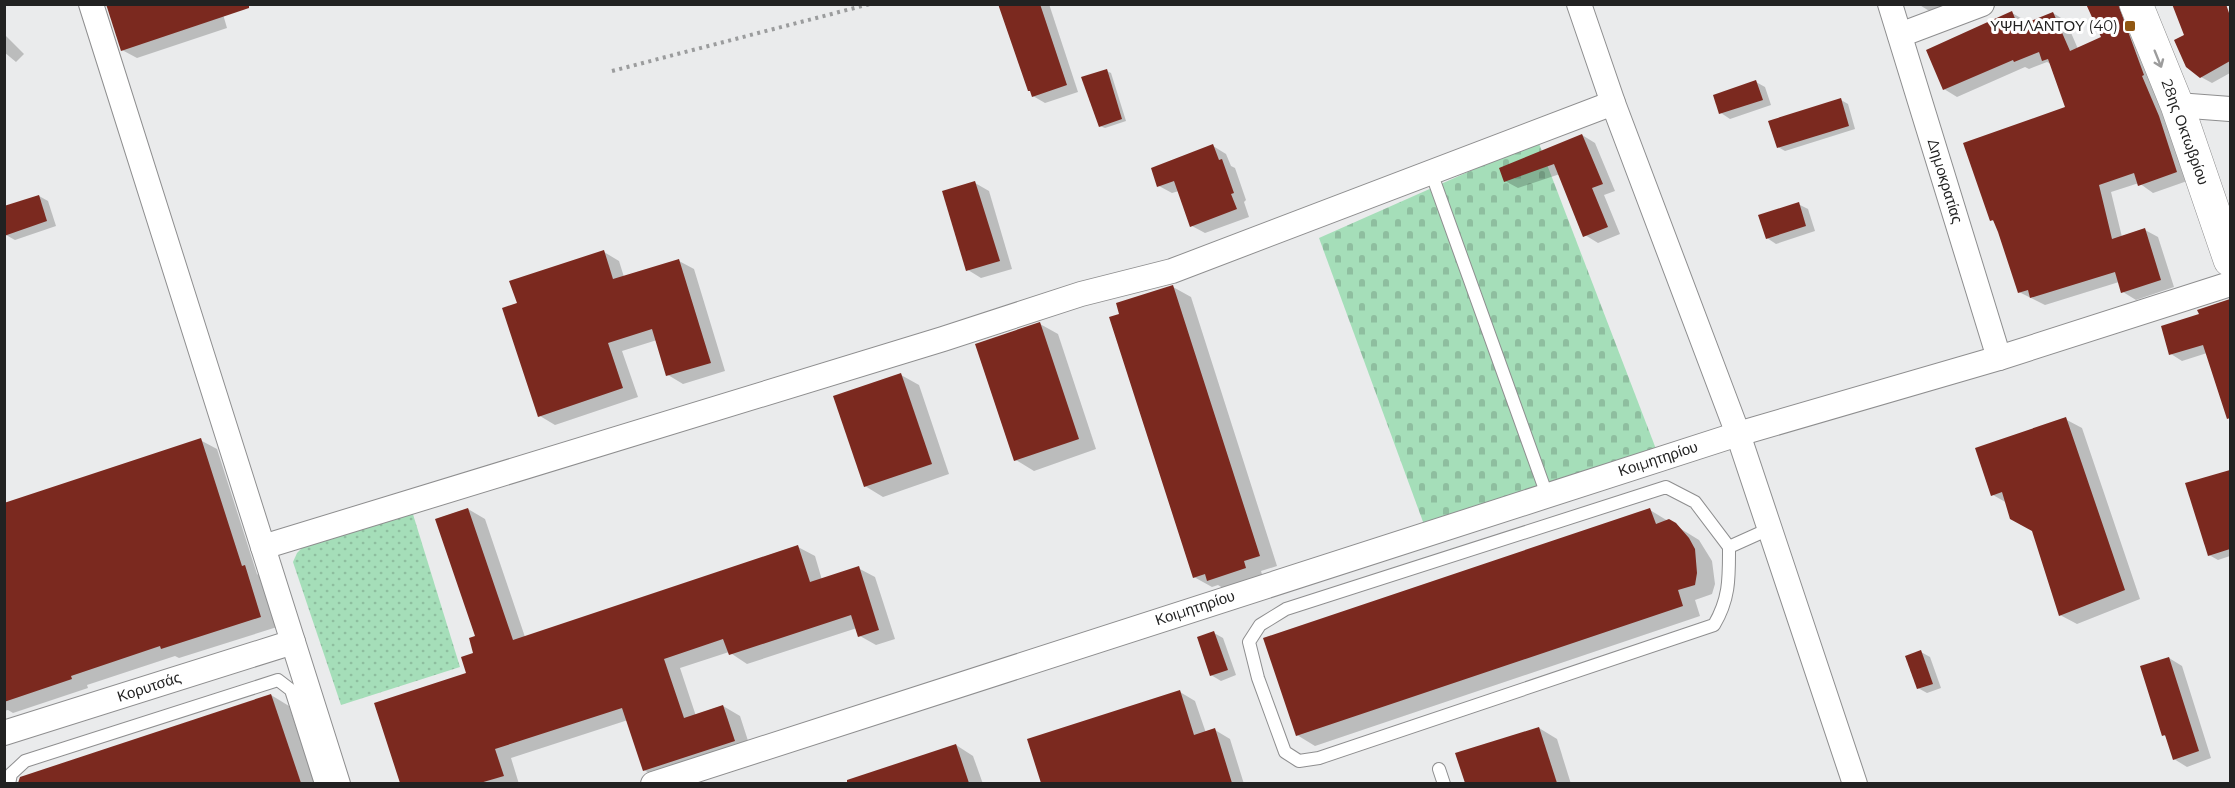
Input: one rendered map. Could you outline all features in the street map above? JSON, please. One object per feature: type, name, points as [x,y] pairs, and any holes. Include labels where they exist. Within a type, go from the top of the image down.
[{"type":"main road","name":"28ης Οκτωβρίου","points":[[2136,4],[2177,105],[2230,260]]},
{"type":"street","points":[[91,4],[338,783]]},
{"type":"street","points":[[1580,4],[1613,103],[1738,434],[1855,783]]},
{"type":"street","name":"Δημοκρατίας","points":[[1890,4],[2000,358]]},
{"type":"street","points":[[1900,35],[1982,4]]},
{"type":"street","points":[[263,547],[943,339],[1081,294],[1166,273],[1613,103]]},
{"type":"street","points":[[2177,105],[2230,110]]},
{"type":"street","name":"Κοιμητηρίου","points":[[652,783],[1738,434],[2000,358],[2230,284]]},
{"type":"street","name":"Κορυτσάς","points":[[4,733],[293,642]]},
{"type":"lane","points":[[1431,172],[1547,495]]},
{"type":"lane","points":[[1666,487],[1695,502],[1729,547],[1729,581],[1723,609],[1714,625],[1319,758],[1299,761],[1285,752],[1258,678],[1249,642],[1260,625],[1286,609],[1666,487]]},
{"type":"lane","points":[[1729,547],[1769,529]]},
{"type":"lane","points":[[9,783],[11,774],[25,761],[278,680],[291,690],[321,783]]},
{"type":"lane","points":[[1439,769],[1444,783]]},
{"type":"path","points":[[612,71],[870,4]]},
{"type":"green space","points":[[1538,141],[1656,449],[1426,530],[1319,238]]},
{"type":"green space","points":[[412,511],[460,667],[341,705],[293,562],[297,553],[308,542]]},
{"type":"building","points":[[106,4],[249,4],[249,8],[121,51]]},
{"type":"building","points":[[998,4],[1040,4],[1067,85],[1032,97]]},
{"type":"building","points":[[2086,4],[2118,4],[2177,172],[2138,186],[2134,173],[2099,185],[2112,239],[2145,228],[2161,280],[2121,293],[2115,272],[2030,298],[2028,290],[2018,293],[1998,232],[1993,220],[1990,221],[1963,143],[2065,107],[2048,59],[2042,61],[2039,52],[2014,62],[2013,60],[1943,90],[1926,50],[2012,11],[2018,26],[2053,12],[2070,51],[2101,37]]},
{"type":"building","points":[[2172,4],[2226,4],[2230,16],[2230,61],[2200,78],[2186,67],[2174,40],[2184,35]]},
{"type":"building","points":[[1107,69],[1122,119],[1099,127],[1081,77]]},
{"type":"building","points":[[1756,80],[1763,100],[1719,114],[1713,95]]},
{"type":"building","points":[[1841,98],[1849,126],[1777,148],[1768,121]]},
{"type":"building","points":[[1582,134],[1603,184],[1592,188],[1608,227],[1583,237],[1554,164],[1504,182],[1499,168]]},
{"type":"building","points":[[1213,144],[1219,160],[1222,159],[1237,209],[1190,227],[1174,181],[1157,187],[1151,168]]},
{"type":"building","points":[[975,181],[1000,261],[966,271],[942,191]]},
{"type":"building","points":[[39,195],[47,221],[4,236],[4,206]]},
{"type":"building","points":[[1799,202],[1806,226],[1766,239],[1758,215]]},
{"type":"building","points":[[604,250],[613,279],[679,259],[711,363],[666,376],[652,329],[608,343],[623,388],[538,417],[502,308],[517,303],[509,281]]},
{"type":"building","points":[[1173,285],[1260,556],[1244,561],[1246,568],[1207,581],[1205,574],[1193,578],[1109,317],[1119,314],[1116,303]]},
{"type":"building","points":[[2230,299],[2230,418],[2227,419],[2203,345],[2169,355],[2161,326],[2199,314],[2197,310]]},
{"type":"building","points":[[1040,322],[1079,439],[1014,461],[975,344]]},
{"type":"building","points":[[901,373],[932,464],[864,487],[833,396]]},
{"type":"building","points":[[2066,417],[2125,590],[2059,616],[2032,531],[2010,519],[2002,492],[1991,496],[1975,448]]},
{"type":"building","points":[[201,438],[242,566],[245,565],[261,617],[161,649],[160,646],[71,676],[72,679],[4,702],[4,503]]},
{"type":"building","points":[[2230,470],[2230,549],[2208,556],[2185,483]]},
{"type":"building","points":[[468,508],[513,640],[798,545],[810,582],[859,566],[879,630],[858,637],[851,615],[729,655],[723,639],[664,659],[684,718],[723,705],[735,741],[643,771],[622,708],[495,749],[504,776],[480,783],[400,783],[374,703],[466,673],[461,657],[473,653],[469,638],[475,636],[435,519]]},
{"type":"building","points":[[1650,508],[1656,524],[1669,519],[1676,523],[1695,549],[1697,573],[1695,585],[1678,590],[1683,606],[1296,736],[1263,638]]},
{"type":"building","points":[[1214,631],[1228,670],[1210,676],[1197,637]]},
{"type":"building","points":[[1921,650],[1933,684],[1917,689],[1905,656]]},
{"type":"building","points":[[2169,657],[2199,751],[2173,760],[2165,735],[2162,736],[2140,666]]},
{"type":"building","points":[[1180,690],[1194,735],[1215,728],[1232,783],[1041,783],[1027,739]]},
{"type":"building","points":[[271,694],[301,783],[18,783],[20,777]]},
{"type":"building","points":[[1539,727],[1557,783],[1465,783],[1455,753]]},
{"type":"building","points":[[956,744],[969,783],[847,783],[847,780]]},
{"type":"place","name":"ΥΨΗΛΑΝΤΟΥ (40)","points":[[2130,26]]}]
